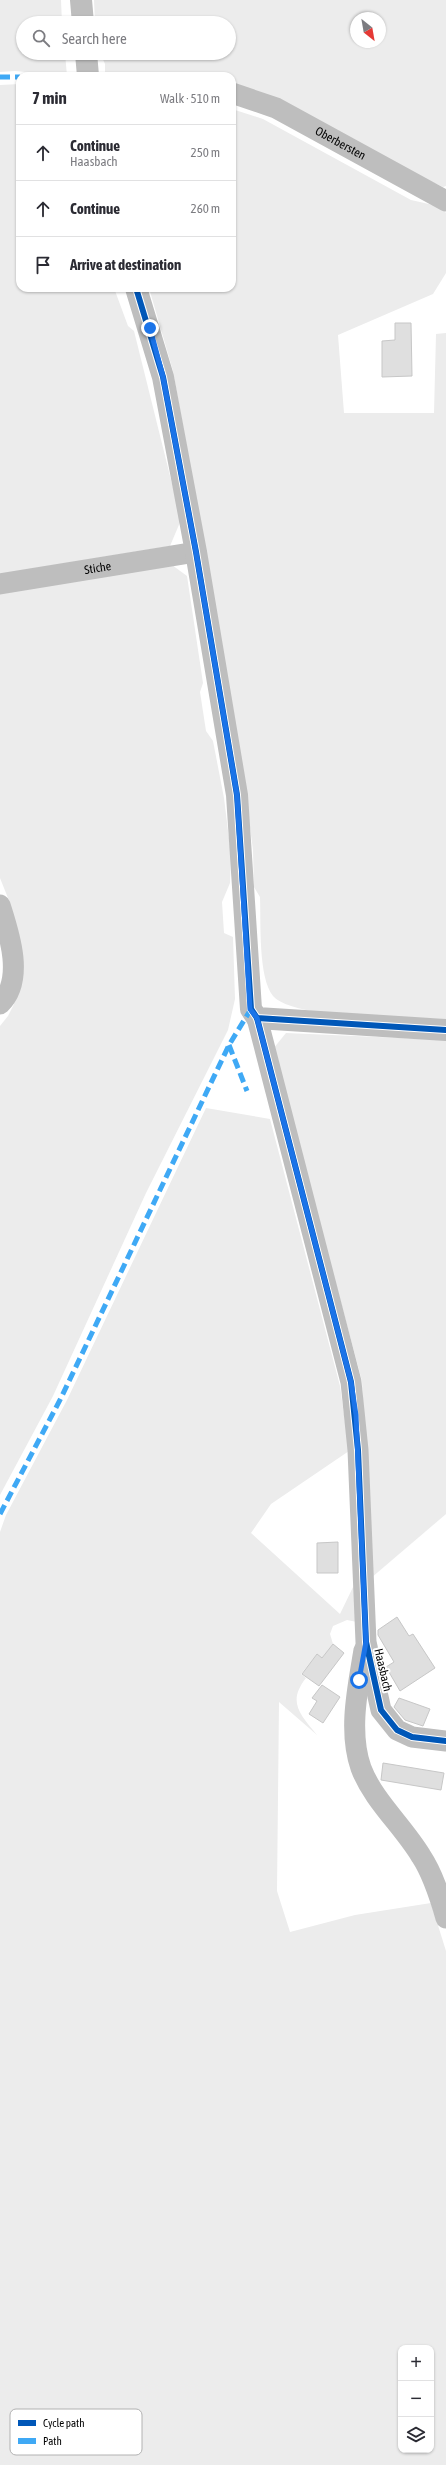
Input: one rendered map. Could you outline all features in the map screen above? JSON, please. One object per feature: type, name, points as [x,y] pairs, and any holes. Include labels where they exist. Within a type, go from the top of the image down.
[{"type":"street","points":[[81,0],[82,16]]},
{"type":"street","points":[[87,60],[88,72]]},
{"type":"street","name":"Oberbersten","points":[[236,94],[276,108],[446,201]]},
{"type":"street","points":[[137,292],[163,377],[196,552],[237,795],[250,1009],[257,1018],[446,1030]]},
{"type":"street","name":"Stiche","points":[[0,584],[196,552]]},
{"type":"street","points":[[0,905],[10,937],[14,970],[6,998],[0,1004]]},
{"type":"street","name":"Haasbach","points":[[257,1018],[351,1382],[358,1450],[366,1642],[381,1710],[397,1730],[412,1736],[446,1741]]},
{"type":"street","name":"Haasbach","points":[[366,1642],[355,1718],[357,1748],[361,1768],[375,1792],[422,1857],[446,1918]]},
{"type":"shaded area","points":[[0,0],[61,0],[62,16],[16,16],[16,60],[66,60],[67,72],[0,72]]},
{"type":"shaded area","points":[[94,0],[446,0],[446,186],[443,187],[236,88],[236,72],[105,72],[103,60],[236,60],[236,16],[95,16]]},
{"type":"shaded area","points":[[16,84],[16,292],[115,292],[128,326],[134,331],[181,520],[170,546],[0,574],[0,85]]},
{"type":"shaded area","points":[[236,110],[263,119],[411,200],[442,207],[446,213],[446,273],[433,294],[338,335],[344,413],[434,413],[436,334],[446,333],[446,1019],[382,1018],[328,1014],[304,1010],[285,1004],[273,996],[268,987],[261,949],[260,897],[254,887],[253,850],[240,753],[209,569],[173,371],[150,292],[236,292]]},
{"type":"shaded area","points":[[172,565],[187,576],[203,683],[200,692],[206,731],[213,741],[224,798],[231,855],[230,883],[222,902],[224,933],[233,937],[235,999],[228,1030],[146,1193],[53,1396],[0,1495],[0,1026],[8,1016],[14,1004],[22,970],[10,903],[0,878],[0,591]]},
{"type":"shaded area","points":[[286,1033],[446,1040],[446,1514],[371,1578],[362,1381],[273,1049]]},
{"type":"shaded area","points":[[206,1108],[270,1119],[340,1386],[349,1451],[271,1504],[251,1533],[340,1614],[354,1585],[357,1622],[347,1620],[333,1626],[330,1634],[333,1644],[322,1658],[317,1654],[301,1674],[306,1678],[300,1686],[297,1694],[298,1708],[305,1721],[317,1735],[279,1702],[277,1891],[290,1932],[355,1915],[431,1903],[446,1951],[446,2465],[0,2465],[0,1532],[6,1515],[67,1400]]},
{"type":"building","points":[[395,323],[411,323],[412,376],[382,377],[382,341],[395,340]]},
{"type":"building","points":[[338,1542],[338,1573],[317,1573],[317,1543]]},
{"type":"building","points":[[397,1617],[409,1636],[413,1634],[435,1668],[400,1691],[386,1667],[394,1662],[378,1635],[378,1630]]},
{"type":"building","points":[[333,1644],[344,1653],[319,1686],[302,1674],[317,1654],[322,1658]]},
{"type":"building","points":[[322,1685],[340,1697],[323,1723],[309,1714],[317,1701],[312,1698]]},
{"type":"building","points":[[399,1698],[430,1709],[423,1726],[405,1720],[394,1707]]},
{"type":"building","points":[[383,1763],[444,1773],[441,1790],[381,1780]]},
{"type":"marked path","points":[[0,77],[16,77]]},
{"type":"marked path","points":[[0,1514],[61,1398],[229,1045],[251,1009]]},
{"type":"marked path","points":[[229,1045],[247,1091]]},
{"type":"cycle path","points":[[137,292],[163,377],[196,552],[237,795],[251,1009],[257,1018],[446,1030]]},
{"type":"cycle path","points":[[257,1018],[351,1382],[358,1450],[366,1642],[381,1710],[397,1730],[412,1737],[446,1741]]},
{"type":"route","points":[[150,328],[163,377],[196,552],[237,795],[250,1009],[257,1018],[351,1382],[356,1415],[366,1642],[359,1680]]}]
